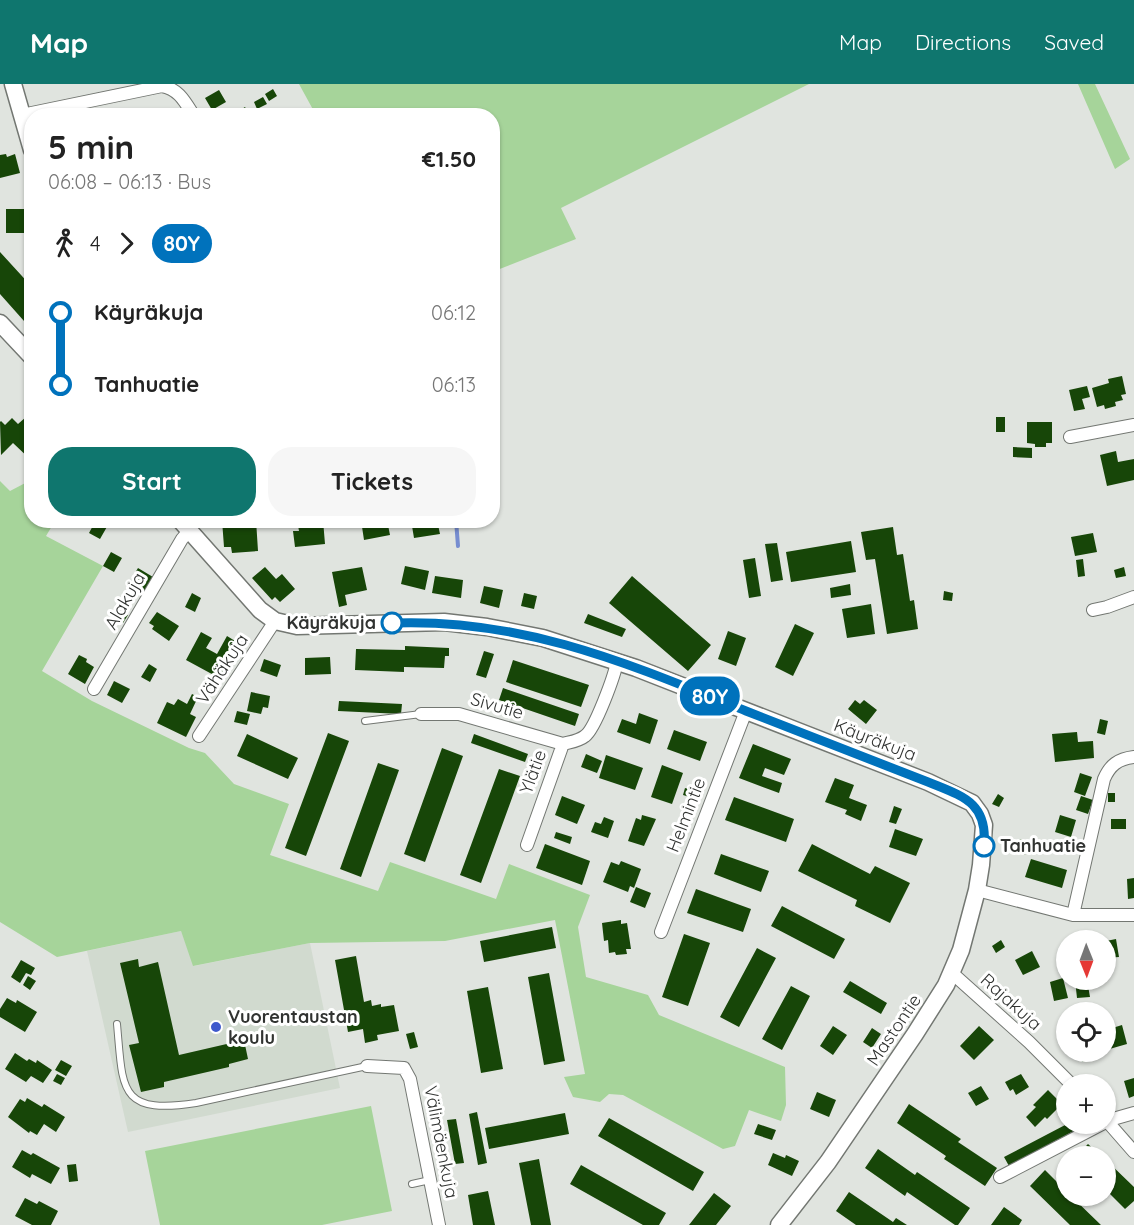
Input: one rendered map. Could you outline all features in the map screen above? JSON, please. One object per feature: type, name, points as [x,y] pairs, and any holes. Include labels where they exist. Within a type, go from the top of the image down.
[{"type":"street","points":[[13,84],[24,122]]},
{"type":"street","points":[[56,108],[162,86],[171,87],[181,95],[189,108]]},
{"type":"street","points":[[0,323],[24,348]]},
{"type":"street","points":[[1070,438],[1134,425]]},
{"type":"street","name":"Alakuja","points":[[94,689],[182,539],[184,528]]},
{"type":"street","points":[[186,528],[260,610],[275,621]]},
{"type":"street","points":[[1094,610],[1134,597]]},
{"type":"street","name":"Käyräkuja","points":[[275,621],[297,626],[423,622],[466,624],[543,638],[617,661],[952,792],[965,798],[976,808],[983,820],[984,831]]},
{"type":"street","name":"Vähäkuja","points":[[199,736],[275,621]]},
{"type":"street","name":"Ylätie","points":[[527,845],[563,744],[579,740],[590,731],[615,674],[617,661]]},
{"type":"street","name":"Helmintie","points":[[661,932],[746,711]]},
{"type":"street","name":"Sivutie","points":[[421,714],[459,714],[563,744]]},
{"type":"street","points":[[1073,915],[1104,779],[1107,772],[1117,762],[1134,757]]},
{"type":"street","name":"Mastontie","points":[[779,1225],[841,1143],[915,1034],[952,973],[961,950],[977,890],[984,831]]},
{"type":"street","points":[[977,890],[1073,915],[1134,915]]},
{"type":"street","name":"Rajakuja","points":[[952,973],[1061,1074]]},
{"type":"street","name":"Välimäenkuja","points":[[367,1066],[404,1068],[410,1079],[439,1225]]},
{"type":"street","points":[[1116,1119],[1134,1113]]},
{"type":"street","points":[[1116,1133],[1134,1152]]},
{"type":"street","points":[[1000,1177],[1082,1134]]},
{"type":"lane","points":[[365,721],[421,714]]},
{"type":"lane","points":[[117,1024],[126,1088],[137,1100],[152,1106],[196,1103],[367,1066]]},
{"type":"lane","points":[[412,1184],[430,1180]]},
{"type":"shaded area","name":"Vuorentaustan koulu","points":[[181,931],[194,966],[310,943],[340,1088],[128,1132],[87,951]]},
{"type":"green space","points":[[299,84],[809,84],[561,208],[576,239],[500,269],[500,108],[312,108]]},
{"type":"green space","points":[[1078,84],[1095,84],[1130,159],[1115,169]]},
{"type":"green space","points":[[0,481],[10,491],[24,484],[24,528],[51,528],[46,536],[103,566],[42,671],[92,701],[189,748],[205,753],[234,784],[289,804],[270,855],[378,891],[390,862],[496,899],[509,864],[590,895],[578,927],[586,977],[648,995],[659,1015],[785,1067],[786,1105],[781,1121],[749,1110],[735,1146],[723,1149],[623,1095],[609,1094],[600,1102],[573,1097],[564,1077],[585,1074],[555,920],[445,941],[310,943],[193,966],[181,931],[57,957],[0,922]]},
{"type":"green space","points":[[371,1106],[392,1211],[322,1225],[160,1225],[145,1151]]},
{"type":"building","points":[[273,89],[277,96],[269,101],[265,94]]},
{"type":"building","points":[[219,90],[226,102],[211,108],[205,98]]},
{"type":"building","points":[[263,97],[267,104],[257,108],[254,102]]},
{"type":"building","points":[[6,154],[7,157],[15,154],[20,173],[0,178],[0,155]]},
{"type":"building","points":[[6,209],[24,209],[24,233],[6,233]]},
{"type":"building","points":[[0,252],[24,278],[24,321],[0,294]]},
{"type":"building","points":[[1122,376],[1126,394],[1121,395],[1123,400],[1115,402],[1116,406],[1105,409],[1104,405],[1097,407],[1092,388],[1109,383],[1108,379]]},
{"type":"building","points":[[1087,386],[1090,397],[1082,399],[1085,409],[1074,411],[1069,390]]},
{"type":"building","points":[[996,417],[1005,417],[1005,432],[996,432]]},
{"type":"building","points":[[12,418],[18,424],[24,419],[24,453],[13,443],[1,455],[0,422],[5,425]]},
{"type":"building","points":[[1027,422],[1052,422],[1052,443],[1046,443],[1046,447],[1035,447],[1035,444],[1027,443]]},
{"type":"building","points":[[1013,447],[1032,448],[1032,458],[1013,457]]},
{"type":"building","points":[[1116,451],[1118,462],[1134,459],[1134,480],[1107,486],[1100,455]]},
{"type":"building","points":[[893,527],[897,555],[903,554],[910,601],[914,600],[918,629],[887,634],[875,559],[866,560],[861,532]]},
{"type":"building","points":[[92,528],[106,528],[100,539],[89,533]]},
{"type":"building","points":[[223,528],[257,528],[258,551],[232,553],[231,547],[224,547]]},
{"type":"building","points":[[298,528],[324,528],[325,544],[295,547],[293,531],[299,531]]},
{"type":"building","points":[[362,528],[389,528],[390,535],[364,540]]},
{"type":"building","points":[[412,528],[439,528],[440,534],[414,538]]},
{"type":"building","points":[[1093,533],[1097,552],[1075,556],[1071,537]]},
{"type":"building","points":[[851,541],[856,572],[791,582],[786,552]]},
{"type":"building","points":[[777,543],[783,580],[771,582],[765,544]]},
{"type":"building","points":[[111,552],[122,558],[114,572],[103,566]]},
{"type":"building","points":[[755,558],[761,596],[749,598],[743,560]]},
{"type":"building","points":[[1083,559],[1085,576],[1078,577],[1076,560]]},
{"type":"building","points":[[405,566],[429,571],[425,590],[401,584]]},
{"type":"building","points":[[265,567],[276,579],[282,574],[295,589],[280,602],[275,597],[272,600],[252,578]]},
{"type":"building","points":[[362,567],[367,590],[345,595],[347,605],[339,607],[332,572]]},
{"type":"building","points":[[1124,567],[1126,576],[1116,578],[1114,570]]},
{"type":"building","points":[[138,568],[153,577],[144,592],[129,583]]},
{"type":"building","points":[[435,576],[463,580],[461,598],[432,593]]},
{"type":"building","points":[[632,576],[711,645],[688,671],[609,603]]},
{"type":"building","points":[[850,584],[851,595],[831,598],[830,588]]},
{"type":"building","points":[[484,586],[503,590],[499,608],[480,603]]},
{"type":"building","points":[[944,591],[953,593],[952,601],[943,600]]},
{"type":"building","points":[[192,593],[201,598],[195,612],[185,607]]},
{"type":"building","points":[[524,593],[537,596],[534,609],[521,606]]},
{"type":"building","points":[[871,604],[875,634],[847,638],[842,609]]},
{"type":"building","points":[[116,608],[128,615],[123,623],[111,616]]},
{"type":"building","points":[[157,612],[179,626],[169,641],[152,629],[154,626],[149,623]]},
{"type":"building","points":[[588,614],[626,629],[622,637],[584,623]]},
{"type":"building","points":[[795,624],[814,633],[793,676],[775,667]]},
{"type":"building","points":[[728,631],[746,638],[736,666],[718,659]]},
{"type":"building","points":[[201,632],[212,638],[206,648],[217,654],[227,636],[240,644],[221,679],[186,660]]},
{"type":"building","points":[[405,646],[449,648],[449,656],[445,656],[444,668],[404,667],[404,672],[355,670],[356,649],[405,650]]},
{"type":"building","points":[[484,651],[494,654],[486,678],[476,675]]},
{"type":"building","points":[[79,655],[87,659],[86,662],[94,667],[85,684],[68,674]]},
{"type":"building","points":[[330,657],[331,674],[305,675],[305,658]]},
{"type":"building","points":[[264,659],[281,665],[277,677],[260,671]]},
{"type":"building","points":[[513,660],[589,685],[581,707],[506,682]]},
{"type":"building","points":[[149,664],[157,669],[150,682],[141,677]]},
{"type":"building","points":[[114,681],[130,689],[122,703],[107,695]]},
{"type":"building","points":[[503,688],[579,714],[575,726],[499,700]]},
{"type":"building","points":[[251,692],[270,696],[268,708],[263,707],[261,714],[247,711]]},
{"type":"building","points":[[192,694],[198,697],[190,714],[196,717],[186,737],[157,723],[167,702],[174,705],[178,699],[187,704]]},
{"type":"building","points":[[855,700],[860,704],[864,700],[877,710],[866,724],[848,709]]},
{"type":"building","points":[[339,701],[402,704],[401,714],[338,711]]},
{"type":"building","points":[[237,711],[250,714],[247,725],[234,722]]},
{"type":"building","points":[[639,713],[658,720],[650,744],[617,732],[622,719],[636,724]]},
{"type":"building","points":[[1100,719],[1108,721],[1105,735],[1097,733]]},
{"type":"building","points":[[674,730],[707,742],[700,761],[667,749]]},
{"type":"building","points":[[1077,732],[1078,742],[1093,741],[1094,758],[1055,762],[1052,734]]},
{"type":"building","points":[[328,733],[349,741],[306,856],[285,848]]},
{"type":"building","points":[[247,734],[298,758],[288,779],[237,756]]},
{"type":"building","points":[[474,734],[528,754],[525,762],[471,743]]},
{"type":"building","points":[[753,744],[791,759],[784,775],[765,768],[762,776],[782,783],[779,793],[739,778]]},
{"type":"building","points":[[442,748],[463,756],[425,862],[404,854]]},
{"type":"building","points":[[586,754],[602,761],[597,773],[581,767]]},
{"type":"building","points":[[606,755],[643,768],[635,790],[599,778]]},
{"type":"building","points":[[378,763],[399,770],[361,877],[340,869]]},
{"type":"building","points":[[662,765],[683,773],[672,804],[651,797]]},
{"type":"building","points":[[499,769],[520,776],[481,883],[460,875]]},
{"type":"building","points":[[1080,773],[1092,777],[1085,796],[1074,792]]},
{"type":"building","points":[[835,778],[854,785],[849,798],[867,805],[861,821],[845,814],[847,810],[825,802]]},
{"type":"building","points":[[685,788],[696,791],[693,798],[683,795]]},
{"type":"building","points":[[1108,793],[1115,793],[1115,802],[1108,802]]},
{"type":"building","points":[[998,794],[1004,798],[999,807],[992,804]]},
{"type":"building","points":[[562,796],[585,805],[577,824],[555,815]]},
{"type":"building","points":[[1081,796],[1093,800],[1088,814],[1076,810]]},
{"type":"building","points":[[734,797],[794,819],[786,842],[725,820]]},
{"type":"building","points":[[894,806],[902,809],[896,824],[889,822]]},
{"type":"building","points":[[642,815],[656,819],[644,846],[628,841],[636,818],[641,820]]},
{"type":"building","points":[[1060,815],[1076,820],[1071,837],[1055,832]]},
{"type":"building","points":[[604,817],[614,821],[608,838],[591,832],[595,822],[601,824]]},
{"type":"building","points":[[1111,819],[1126,819],[1126,829],[1111,829]]},
{"type":"building","points":[[895,829],[923,839],[916,856],[889,847]]},
{"type":"building","points":[[556,832],[572,837],[570,844],[554,838]]},
{"type":"building","points":[[1019,839],[1029,841],[1025,855],[1015,852]]},
{"type":"building","points":[[545,844],[590,861],[582,885],[536,868]]},
{"type":"building","points":[[812,844],[870,874],[875,866],[910,883],[890,923],[855,906],[857,900],[798,871]]},
{"type":"building","points":[[721,854],[769,871],[761,892],[714,874]]},
{"type":"building","points":[[1031,859],[1067,870],[1062,888],[1025,877]]},
{"type":"building","points":[[621,861],[641,869],[634,888],[630,886],[628,892],[603,882],[611,862],[619,865]]},
{"type":"building","points":[[1134,878],[1134,898],[1128,899],[1127,879]]},
{"type":"building","points":[[636,887],[651,893],[645,908],[630,902]]},
{"type":"building","points":[[696,889],[751,909],[743,932],[687,913]]},
{"type":"building","points":[[782,906],[845,939],[834,959],[771,926]]},
{"type":"building","points":[[621,920],[621,924],[627,923],[631,949],[626,949],[627,954],[616,955],[615,952],[609,953],[608,940],[604,941],[602,923]]},
{"type":"building","points":[[552,927],[556,948],[484,962],[480,941]]},
{"type":"building","points":[[684,934],[710,943],[688,1006],[662,997]]},
{"type":"building","points":[[1116,939],[1119,957],[1116,957]]},
{"type":"building","points":[[1001,940],[1005,947],[996,953],[992,946]]},
{"type":"building","points":[[757,948],[776,958],[739,1027],[720,1017]]},
{"type":"building","points":[[1032,951],[1040,967],[1023,975],[1015,960]]},
{"type":"building","points":[[356,956],[364,1002],[371,1000],[372,1006],[381,1004],[381,1007],[394,1005],[399,1031],[377,1035],[378,1040],[365,1043],[363,1029],[348,1032],[335,960]]},
{"type":"building","points":[[138,959],[139,967],[158,962],[179,1055],[244,1040],[248,1059],[229,1064],[229,1067],[164,1082],[164,1087],[141,1092],[129,1045],[139,1043],[120,963]]},
{"type":"building","points":[[21,960],[35,968],[31,975],[26,973],[20,983],[11,977]]},
{"type":"building","points":[[549,973],[565,1061],[544,1065],[528,977]]},
{"type":"building","points":[[28,976],[36,981],[30,990],[23,985]]},
{"type":"building","points":[[1056,980],[1056,990],[1066,990],[1068,998],[1054,1001],[1050,982]]},
{"type":"building","points":[[850,981],[887,1003],[881,1014],[843,992]]},
{"type":"building","points":[[791,986],[810,996],[782,1050],[762,1039]]},
{"type":"building","points":[[488,987],[503,1069],[481,1073],[467,991]]},
{"type":"building","points":[[1076,990],[1089,990],[1090,997],[1077,998]]},
{"type":"building","points":[[7,998],[16,1003],[17,1000],[37,1012],[25,1032],[0,1017],[0,1009]]},
{"type":"building","points":[[1122,1025],[1127,1044],[1116,1047],[1116,1027]]},
{"type":"building","points":[[833,1026],[847,1035],[833,1055],[820,1046]]},
{"type":"building","points":[[979,1026],[994,1040],[974,1060],[960,1046]]},
{"type":"building","points":[[872,1028],[881,1034],[872,1048],[863,1042]]},
{"type":"building","points":[[414,1032],[418,1047],[410,1049],[406,1034]]},
{"type":"building","points":[[15,1053],[27,1061],[29,1059],[36,1063],[37,1060],[52,1070],[43,1083],[31,1076],[26,1082],[5,1069]]},
{"type":"building","points":[[61,1060],[72,1066],[66,1076],[55,1070]]},
{"type":"building","points":[[57,1074],[65,1078],[61,1085],[53,1081]]},
{"type":"building","points":[[1021,1074],[1029,1087],[1016,1095],[1013,1089],[1010,1091],[1005,1082]]},
{"type":"building","points":[[1134,1078],[1134,1096],[1129,1098],[1124,1081]]},
{"type":"building","points":[[981,1086],[989,1099],[976,1106],[968,1093]]},
{"type":"building","points":[[1048,1090],[1056,1098],[1056,1110],[1035,1127],[1026,1117],[1036,1107],[1033,1105]]},
{"type":"building","points":[[817,1092],[836,1100],[829,1117],[810,1109]]},
{"type":"building","points":[[27,1098],[42,1107],[44,1104],[65,1117],[56,1132],[44,1124],[37,1135],[30,1131],[29,1133],[8,1117],[20,1099],[25,1102]]},
{"type":"building","points":[[909,1104],[961,1139],[958,1142],[997,1168],[985,1186],[944,1159],[946,1156],[897,1123]]},
{"type":"building","points":[[477,1112],[487,1163],[478,1165],[469,1114]]},
{"type":"building","points":[[565,1113],[569,1134],[489,1149],[485,1128]]},
{"type":"building","points":[[609,1118],[704,1172],[693,1191],[598,1136]]},
{"type":"building","points":[[456,1119],[464,1163],[455,1164],[447,1120]]},
{"type":"building","points":[[758,1124],[776,1130],[772,1140],[754,1134]]},
{"type":"building","points":[[1056,1130],[1056,1134],[1068,1134],[1009,1166],[1004,1157]]},
{"type":"building","points":[[878,1149],[915,1175],[917,1172],[970,1208],[958,1225],[907,1192],[905,1196],[865,1168]]},
{"type":"building","points":[[22,1150],[31,1155],[33,1153],[60,1168],[51,1184],[32,1174],[30,1178],[12,1167]]},
{"type":"building","points":[[773,1153],[785,1158],[786,1155],[799,1161],[792,1176],[768,1165]]},
{"type":"building","points":[[539,1159],[551,1225],[531,1225],[519,1163]]},
{"type":"building","points":[[76,1164],[78,1181],[69,1182],[67,1165]]},
{"type":"building","points":[[581,1165],[666,1213],[659,1225],[643,1225],[570,1184]]},
{"type":"building","points":[[1045,1170],[1056,1181],[1056,1206],[1081,1206],[1101,1225],[1070,1225],[1030,1186]]},
{"type":"building","points":[[1116,1170],[1134,1187],[1134,1201],[1125,1209],[1116,1200]]},
{"type":"building","points":[[488,1191],[495,1225],[473,1225],[468,1195]]},
{"type":"building","points":[[849,1192],[893,1222],[896,1218],[907,1225],[856,1225],[836,1211]]},
{"type":"building","points":[[714,1193],[731,1206],[716,1225],[689,1225]]},
{"type":"building","points":[[25,1198],[37,1204],[39,1201],[58,1211],[51,1225],[32,1225],[15,1216]]},
{"type":"building","points":[[1004,1207],[1022,1220],[1019,1225],[991,1225]]},
{"type":"waterway","points":[[457,528],[458,546]]},
{"type":"bus line","name":"80Y","points":[[392,623],[466,624],[519,633],[568,645],[636,668],[965,798],[972,803],[983,820],[984,846]]},
{"type":"place","name":"Käyräkuja","points":[[392,623]]},
{"type":"place","name":"Tanhuatie","points":[[984,846]]},
{"type":"place","name":"Vuorentaustan koulu","points":[[216,1027]]}]
